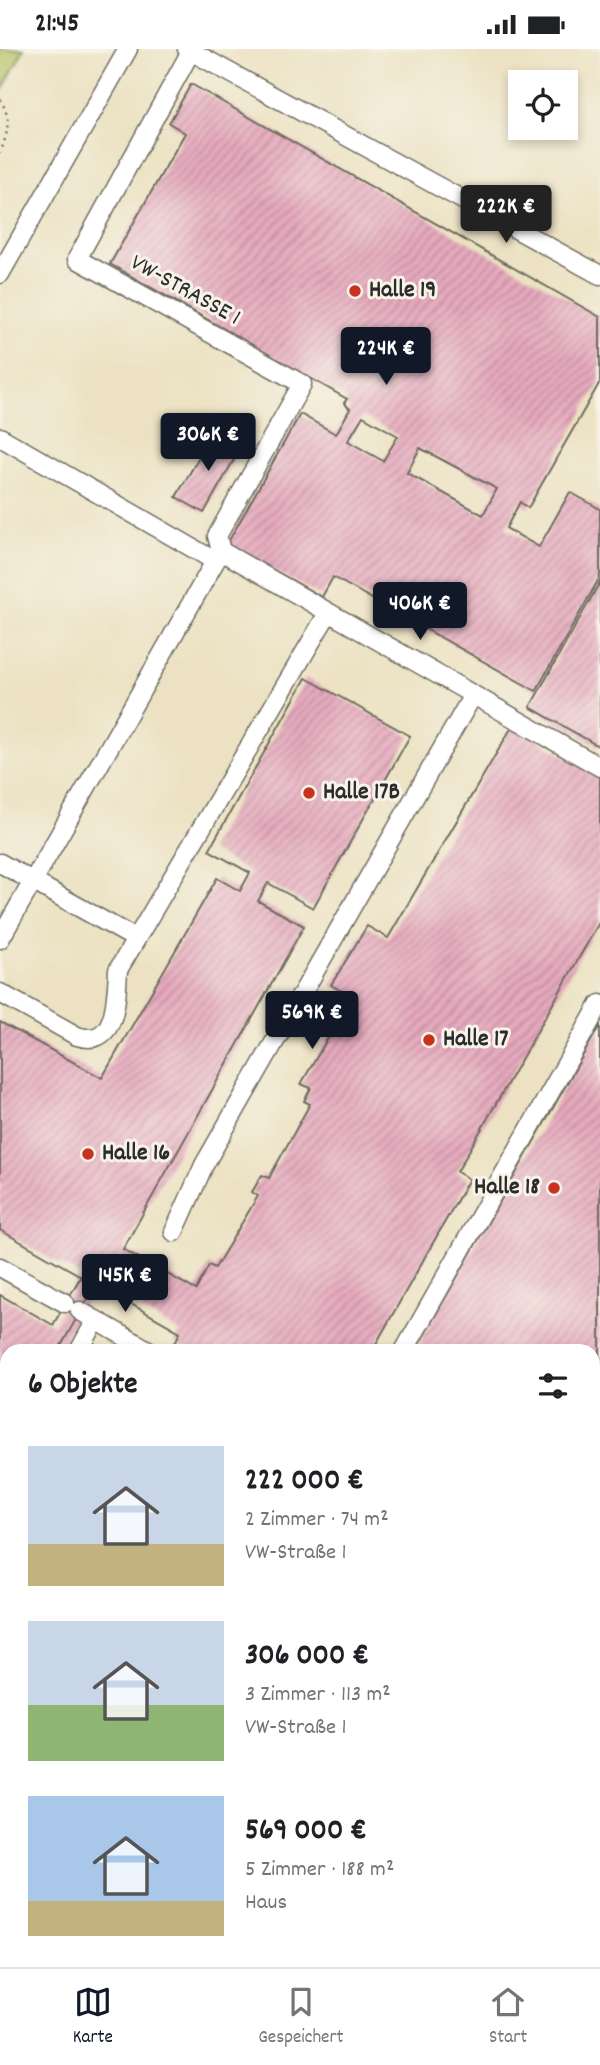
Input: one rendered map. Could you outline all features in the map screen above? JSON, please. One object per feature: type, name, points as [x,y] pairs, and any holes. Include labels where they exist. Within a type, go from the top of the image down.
[{"type":"street","points":[[0,274],[128,49]]},
{"type":"street","name":"VW-STRASSE 1","points":[[0,939],[218,549],[302,384],[77,259],[189,50],[600,275]]},
{"type":"street","points":[[0,437],[218,549],[600,767]]},
{"type":"street","points":[[0,993],[77,1036],[97,1037],[107,1028],[113,1017],[118,970],[328,613]]},
{"type":"street","points":[[174,1232],[204,1165],[473,695]]},
{"type":"street","points":[[0,863],[136,939]]},
{"type":"street","points":[[408,1344],[600,1004]]},
{"type":"street","points":[[0,1266],[137,1344]]},
{"type":"street","points":[[79,1344],[80,1312]]},
{"type":"path","points":[[0,99],[6,110],[9,126],[0,153]]},
{"type":"green space","points":[[0,49],[24,49],[0,94]]},
{"type":"building","name":"Halle 19","points":[[191,84],[600,317],[600,382],[528,508],[520,502],[506,528],[539,547],[570,492],[600,509],[600,577],[536,691],[333,577],[322,597],[227,544],[300,414],[336,434],[350,409],[344,403],[347,399],[110,264],[185,133],[169,123]],"holes":[[[363,416],[398,436],[383,461],[348,441]],[[420,448],[497,489],[483,515],[407,473]]]},
{"type":"building","points":[[213,433],[240,449],[204,513],[176,497]]},
{"type":"building","points":[[600,582],[600,747],[530,707]]},
{"type":"building","points":[[306,678],[410,736],[313,908],[268,883],[258,901],[304,926],[123,1249],[196,1290],[209,1265],[215,1268],[258,1196],[252,1192],[262,1175],[269,1178],[310,1104],[304,1101],[311,1088],[301,1084],[352,997],[331,985],[367,926],[388,938],[513,725],[600,776],[600,921],[457,1172],[469,1179],[376,1344],[177,1344],[180,1332],[96,1284],[62,1344],[0,1344],[0,1295],[53,1325],[81,1276],[0,1230],[0,1022],[102,1078],[217,878],[240,891],[250,873],[209,850]]},
{"type":"building","name":"Halle 18","points":[[600,1025],[600,1344],[419,1344]]},
{"type":"place","name":"Halle 19","points":[[355,291]]},
{"type":"place","name":"Halle 17B","points":[[309,793]]},
{"type":"place","name":"Halle 17","points":[[429,1040]]},
{"type":"place","name":"Halle 16","points":[[88,1154]]},
{"type":"place","name":"Halle 18","points":[[554,1188]]}]
